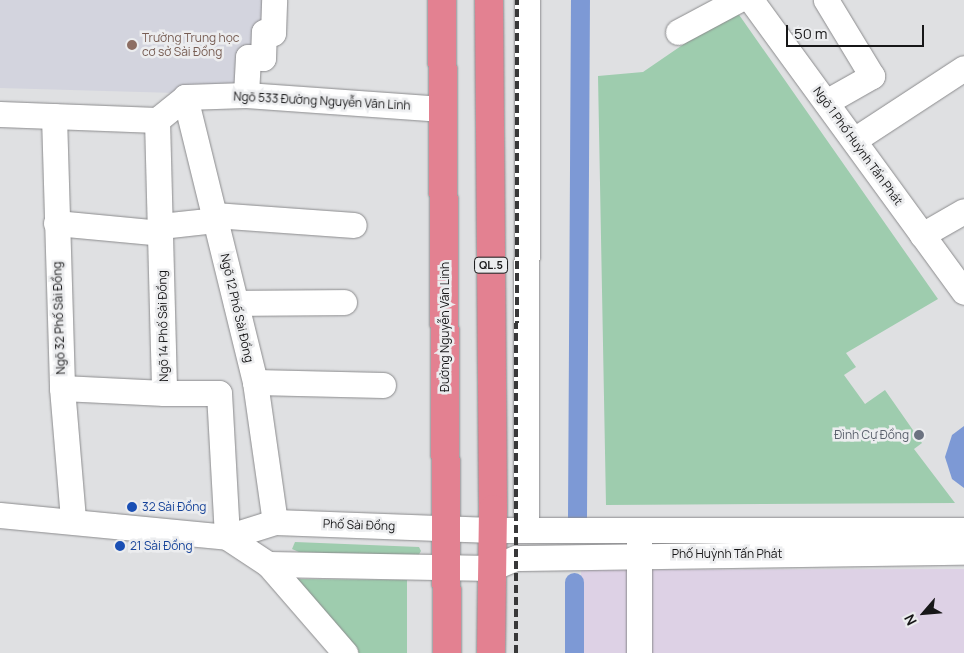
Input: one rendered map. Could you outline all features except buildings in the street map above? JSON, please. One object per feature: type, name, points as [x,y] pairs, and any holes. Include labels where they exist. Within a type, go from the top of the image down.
[{"type":"highway","name":"Đường Nguyễn Văn Linh","points":[[442,0],[448,527],[447,653]]},
{"type":"highway","name":"QL.5","points":[[489,0],[491,653]]},
{"type":"street","points":[[246,95],[248,57],[263,58],[264,32],[273,33],[274,0]]},
{"type":"street","points":[[526,530],[527,0]]},
{"type":"street","points":[[678,32],[738,0]]},
{"type":"street","name":"Ngõ 1 Phố Huỳnh Tấn Phát","points":[[751,0],[964,292]]},
{"type":"street","points":[[826,0],[872,76],[826,102]]},
{"type":"street","points":[[854,140],[964,68]]},
{"type":"street","name":"Ngõ 533 Đường Nguyễn Văn Linh","points":[[185,97],[246,95],[443,109]]},
{"type":"street","points":[[0,114],[157,120],[185,97]]},
{"type":"street","name":"Ngõ 12 Phố Sài Đồng","points":[[185,97],[255,387],[275,522]]},
{"type":"street","name":"Ngõ 32 Phố Sài Đồng","points":[[54,116],[62,388],[73,520]]},
{"type":"street","name":"Ngõ 14 Phố Sài Đồng","points":[[157,120],[164,393]]},
{"type":"street","points":[[490,150],[527,151]]},
{"type":"street","points":[[922,235],[964,212]]},
{"type":"street","points":[[56,223],[161,230],[214,218],[354,225]]},
{"type":"street","points":[[236,303],[344,302]]},
{"type":"street","name":"Ngõ 14 Phố Sài Đồng","points":[[62,388],[164,393],[219,393],[255,387],[383,385]]},
{"type":"street","points":[[219,393],[227,536]]},
{"type":"street","name":"Phố Sài Đồng","points":[[0,515],[73,520],[227,536],[275,522],[492,530]]},
{"type":"street","name":"Phố Huỳnh Tấn Phát","points":[[492,530],[964,530]]},
{"type":"street","points":[[639,530],[639,653]]},
{"type":"street","name":"Phố Sài Đồng","points":[[227,536],[268,564],[345,653]]},
{"type":"street","name":"Phố Huỳnh Tấn Phát","points":[[492,568],[516,558],[964,552]]},
{"type":"street","points":[[268,564],[492,568]]},
{"type":"shaded area","name":"Trường Trung học cơ sở Sài Đồng","points":[[0,0],[271,0],[246,95],[0,88]]},
{"type":"shaded area","points":[[964,569],[964,653],[581,653],[581,570]]},
{"type":"green space","points":[[735,9],[938,299],[846,353],[856,367],[844,375],[865,404],[885,390],[922,443],[914,449],[955,503],[606,505],[598,76],[643,72]]},
{"type":"green space","points":[[295,542],[419,547],[421,551],[418,556],[299,552],[292,549]]},
{"type":"green space","points":[[291,579],[407,580],[407,653],[352,653]]},
{"type":"water","points":[[964,426],[964,488],[952,479],[945,457],[952,435]]},
{"type":"waterway","points":[[577,517],[580,0]]},
{"type":"waterway","points":[[574,582],[574,653]]},
{"type":"railway","points":[[516,653],[517,0]]},
{"type":"place","name":"Trường Trung học cơ sở Sài Đồng","points":[[132,45]]},
{"type":"place","name":"Đình Cự Đồng","points":[[919,435]]},
{"type":"place","name":"32 Sài Đồng","points":[[132,507]]},
{"type":"place","name":"21 Sài Đồng","points":[[120,546]]}]
